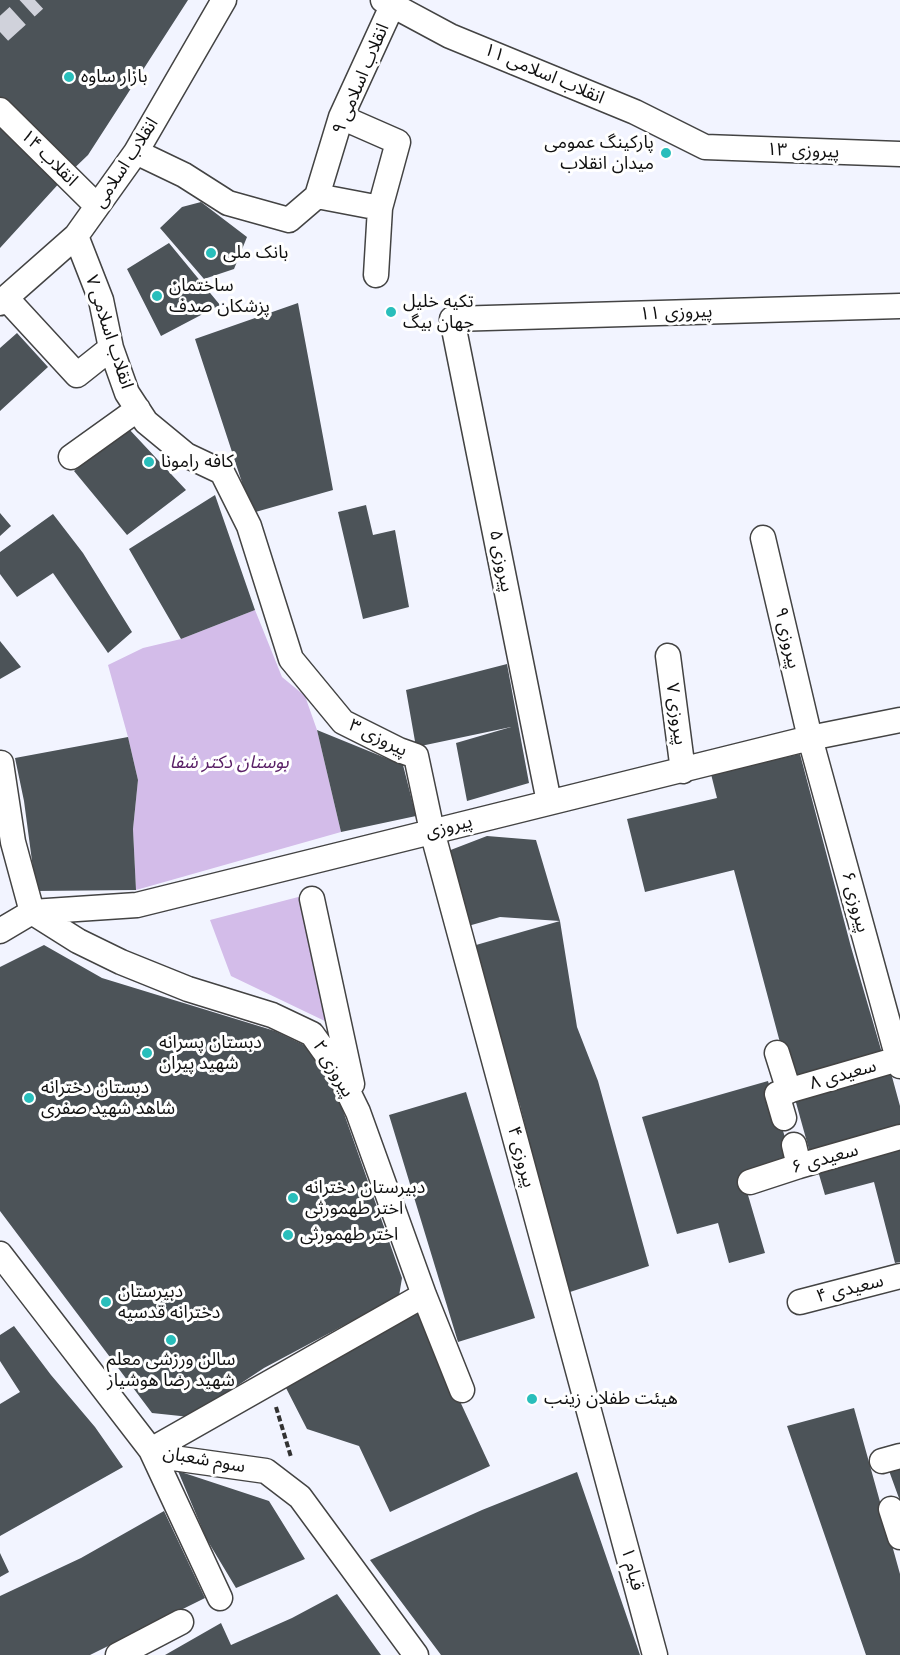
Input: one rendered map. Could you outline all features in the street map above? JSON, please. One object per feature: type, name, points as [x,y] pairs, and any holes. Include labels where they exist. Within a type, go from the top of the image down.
[{"type":"street","name":"انقلاب اسلامی","points":[[3,300],[76,236],[136,152],[224,0]]},
{"type":"street","name":"انقلاب اسلامی ۹","points":[[317,196],[341,117],[388,3]]},
{"type":"street","name":"انقلاب اسلامی ۱۱","points":[[388,3],[450,36],[635,112],[705,147]]},
{"type":"street","name":"انقلاب ۱۴","points":[[0,110],[97,206]]},
{"type":"street","points":[[341,117],[398,142],[380,207],[376,275]]},
{"type":"street","name":"پیروزی ۱۳","points":[[705,147],[900,154]]},
{"type":"street","points":[[136,152],[184,175],[228,203],[289,220],[317,196],[380,207]]},
{"type":"street","name":"انقلاب اسلامی ۷","points":[[76,236],[101,300],[111,348],[127,393],[146,422],[186,455],[222,472],[249,526],[291,659]]},
{"type":"street","points":[[3,300],[77,375],[111,348]]},
{"type":"street","name":"پیروزی ۱۱","points":[[453,319],[900,306]]},
{"type":"street","name":"پیروزی ۵","points":[[453,319],[549,802]]},
{"type":"street","points":[[71,457],[138,410]]},
{"type":"street","name":"پیروزی ۹","points":[[763,538],[810,738]]},
{"type":"street","name":"پیروزی ۷","points":[[668,656],[683,771]]},
{"type":"street","name":"پیروزی ۳","points":[[291,659],[343,722],[416,756],[432,831]]},
{"type":"street","name":"پیروزی","points":[[0,931],[32,912],[137,904],[810,738],[900,720]]},
{"type":"street","name":"پیروزی ۶","points":[[810,738],[899,1063]]},
{"type":"street","points":[[1,763],[13,842],[32,912]]},
{"type":"street","name":"پیروزی ۴","points":[[432,831],[610,1483]]},
{"type":"street","points":[[312,899],[358,1112]]},
{"type":"street","name":"پیروزی ۲","points":[[32,912],[78,941],[121,962],[188,989],[272,1015],[312,1034],[337,1069],[358,1112],[424,1295],[462,1390]]},
{"type":"street","name":"سعیدی ۸","points":[[777,1053],[789,1091]]},
{"type":"street","name":"سعیدی ۸","points":[[784,1118],[777,1094],[899,1063]]},
{"type":"street","name":"سعیدی ۶","points":[[750,1182],[796,1155],[900,1137]]},
{"type":"street","name":"سوم شعبان","points":[[0,1254],[151,1450],[174,1458],[266,1471],[300,1497],[416,1655]]},
{"type":"street","name":"سعیدی ۴","points":[[800,1302],[900,1276]]},
{"type":"street","points":[[220,1598],[151,1450],[424,1295]]},
{"type":"street","name":"قیام ۱","points":[[610,1483],[655,1655]]},
{"type":"street","points":[[891,1509],[900,1537]]},
{"type":"street","points":[[118,1655],[181,1622]]},
{"type":"path","points":[[268,1384],[292,1460]]},
{"type":"green space","name":"بوستان دکتر شفا","points":[[255,610],[282,677],[305,696],[317,730],[341,832],[136,890],[133,829],[138,780],[108,665],[143,648],[181,639]]},
{"type":"green space","points":[[302,896],[329,1023],[231,976],[210,920]]},
{"type":"building","name":"بازار ساوه","points":[[0,0],[188,0],[88,155],[0,248]]},
{"type":"building","name":"بانک ملی","points":[[201,202],[247,237],[234,269],[204,279],[160,228],[182,207]]},
{"type":"building","points":[[169,243],[220,305],[161,336],[127,269]]},
{"type":"building","points":[[298,303],[333,490],[252,513],[195,339]]},
{"type":"building","points":[[17,333],[48,367],[0,411],[0,348]]},
{"type":"building","points":[[128,428],[186,490],[127,535],[74,471]]},
{"type":"building","points":[[215,495],[255,610],[181,639],[129,549]]},
{"type":"building","points":[[366,505],[373,535],[395,530],[409,607],[363,619],[338,512]]},
{"type":"building","points":[[0,513],[11,526],[0,536]]},
{"type":"building","points":[[53,514],[83,553],[132,632],[108,653],[53,573],[17,597],[0,574],[0,552]]},
{"type":"building","points":[[0,641],[21,667],[0,679]]},
{"type":"building","points":[[507,664],[529,783],[467,801],[456,743],[511,727],[416,747],[406,690]]},
{"type":"building","points":[[317,730],[403,765],[416,816],[341,832]]},
{"type":"building","points":[[128,737],[138,780],[133,829],[136,890],[36,891],[24,801],[15,758]]},
{"type":"building","points":[[800,754],[851,947],[882,1053],[790,1080],[734,870],[645,892],[627,819],[717,798],[711,774]]},
{"type":"building","points":[[487,836],[536,840],[560,921],[500,917],[468,926],[448,851]]},
{"type":"building","points":[[560,921],[577,1027],[598,1081],[649,1266],[567,1293],[520,1105],[503,1051],[476,945]]},
{"type":"building","points":[[44,945],[102,978],[275,1031],[304,1045],[319,1058],[341,1105],[402,1278],[399,1296],[264,1368],[190,1417],[152,1413],[0,1211],[0,967]]},
{"type":"building","points":[[891,1073],[900,1106],[900,1129],[810,1153],[795,1099]]},
{"type":"building","points":[[768,1081],[793,1164],[743,1178],[765,1253],[729,1263],[718,1223],[677,1234],[642,1117]]},
{"type":"building","points":[[466,1092],[535,1318],[458,1342],[389,1115]]},
{"type":"building","points":[[900,1148],[900,1262],[895,1263],[874,1182],[825,1195],[818,1171]]},
{"type":"building","points":[[419,1313],[490,1466],[390,1512],[359,1446],[307,1429],[285,1386],[359,1343]]},
{"type":"building","points":[[14,1326],[95,1427],[123,1467],[0,1536],[0,1404],[20,1392],[0,1361],[0,1335]]},
{"type":"building","points":[[854,1408],[900,1574],[900,1655],[866,1655],[787,1426]]},
{"type":"building","points":[[900,1464],[900,1501],[888,1468]]},
{"type":"building","points":[[178,1471],[269,1501],[305,1559],[236,1588],[206,1538]]},
{"type":"building","points":[[577,1472],[640,1655],[441,1655],[370,1560],[482,1510]]},
{"type":"building","points":[[164,1511],[205,1598],[90,1655],[0,1655],[0,1596],[81,1558]]},
{"type":"building","points":[[0,1553],[9,1572],[0,1577]]},
{"type":"building","points":[[337,1594],[381,1655],[165,1655],[221,1623],[231,1645],[292,1618]]},
{"type":"tunnel","points":[[0,32],[35,0]]},
{"type":"place","name":"بازار ساوه","points":[[69,77]]},
{"type":"place","name":"پارکینگ عمومی میدان انقلاب","points":[[666,153]]},
{"type":"place","name":"بانک ملی","points":[[211,253]]},
{"type":"place","name":"ساختمان پزشکان صدف","points":[[157,296]]},
{"type":"place","name":"تکیه خلیل جهان بیگ","points":[[391,312]]},
{"type":"place","name":"کافه رامونا","points":[[149,462]]},
{"type":"place","name":"دبستان پسرانه شهید پیران","points":[[147,1053]]},
{"type":"place","name":"دبستان دخترانه شاهد شهید صفری","points":[[29,1098]]},
{"type":"place","name":"دبیرستان دخترانه اختر طهمورثی","points":[[293,1198]]},
{"type":"place","name":"اختر طهمورثی","points":[[288,1235]]},
{"type":"place","name":"دبیرستان دخترانه قدسیه","points":[[106,1302]]},
{"type":"place","name":"سالن ورزشی معلم شهید رضا هوشیار","points":[[171,1340]]},
{"type":"place","name":"هیئت طفلان زینب","points":[[532,1399]]}]
